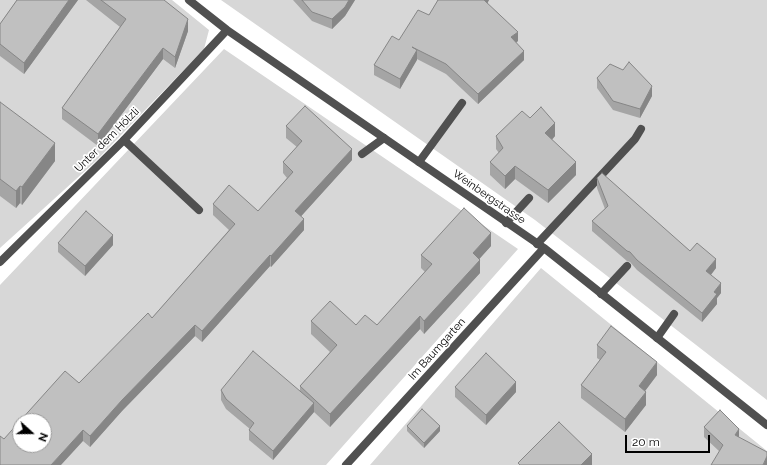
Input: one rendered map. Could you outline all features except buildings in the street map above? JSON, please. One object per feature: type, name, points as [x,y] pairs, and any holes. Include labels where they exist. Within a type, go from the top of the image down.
[{"type":"street","name":"Weinbergstrasse","points":[[189,0],[227,30],[541,246],[767,425]]},
{"type":"street","name":"Unter dem Hölzli","points":[[0,262],[124,140],[227,30]]},
{"type":"street","points":[[419,162],[462,103]]},
{"type":"street","name":"Im Baumgarten","points":[[346,465],[635,139],[641,129]]},
{"type":"street","points":[[362,154],[384,138]]},
{"type":"street","points":[[124,140],[199,210]]},
{"type":"street","points":[[506,222],[529,198]]},
{"type":"street","points":[[601,294],[627,266]]},
{"type":"street","points":[[657,338],[674,314]]},
{"type":"shaded area","points":[[0,0],[172,0],[209,30],[204,49],[96,161],[0,248]]},
{"type":"shaded area","points":[[221,0],[767,0],[767,400],[535,220]]},
{"type":"shaded area","points":[[224,49],[518,249],[326,465],[0,465],[0,285]]},
{"type":"shaded area","points":[[541,268],[767,451],[767,465],[370,465]]}]
